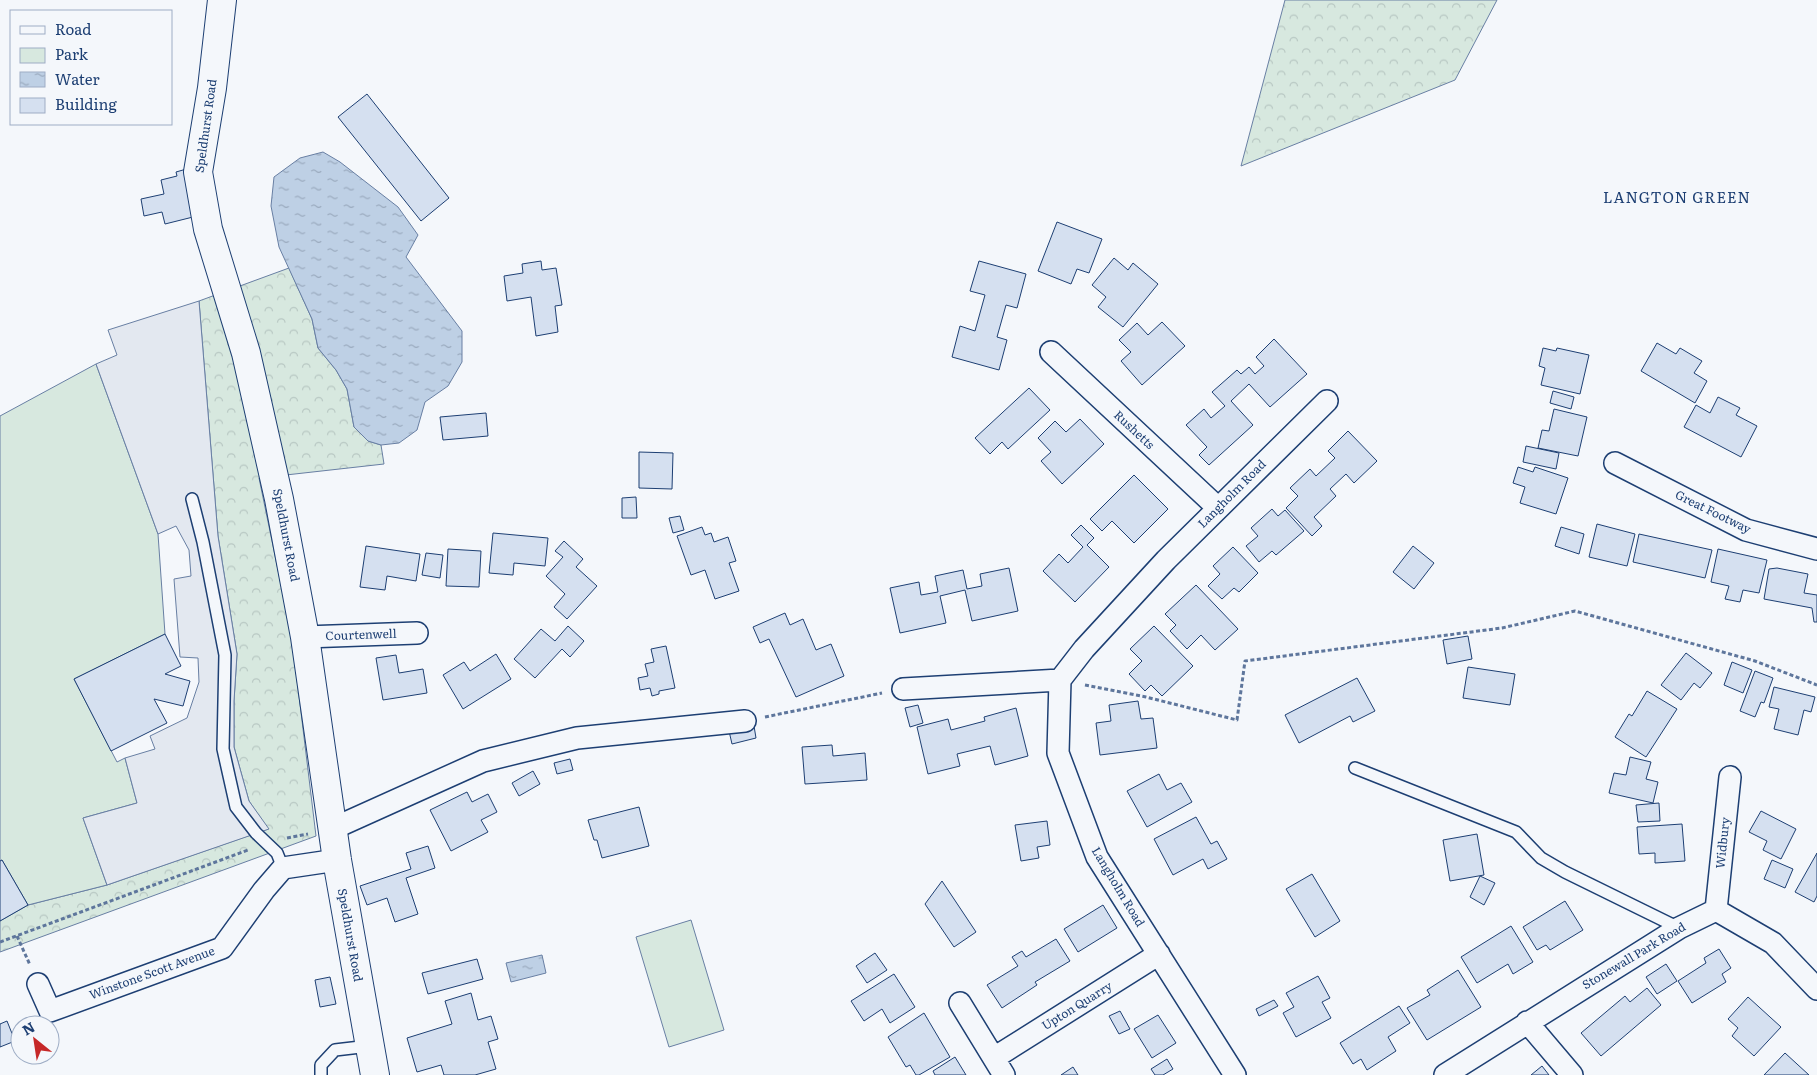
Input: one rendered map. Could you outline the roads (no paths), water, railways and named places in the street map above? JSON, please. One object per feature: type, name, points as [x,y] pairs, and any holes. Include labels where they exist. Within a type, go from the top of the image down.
[{"type":"street","name":"Speldhurst Road","points":[[222,0],[212,88],[198,172],[208,229],[246,353],[279,499],[305,637],[337,860],[375,1075]]},
{"type":"street","name":"Rushetts","points":[[1051,352],[1218,508]]},
{"type":"street","name":"Langholm Road","points":[[1235,1075],[1097,857],[1058,754],[1060,680],[1084,649],[1166,560],[1328,401]]},
{"type":"street","name":"Great Footway","points":[[1615,463],[1746,530],[1817,548]]},
{"type":"street","name":"Courtenwell","points":[[305,637],[417,633]]},
{"type":"street","points":[[903,689],[1060,680]]},
{"type":"street","points":[[332,828],[483,761],[577,738],[745,721]]},
{"type":"street","name":"Widbury","points":[[1716,910],[1730,777]]},
{"type":"street","points":[[284,868],[337,860]]},
{"type":"street","name":"Winstone Scott Avenue","points":[[38,984],[50,1011],[222,948],[264,890],[284,868]]},
{"type":"street","points":[[1716,910],[1773,943],[1817,990]]},
{"type":"street","name":"Stonewall Park Road","points":[[1445,1075],[1679,928],[1716,910]]},
{"type":"street","name":"Upton Quarry","points":[[960,1003],[999,1066],[1159,954]]},
{"type":"street","points":[[1527,1022],[1572,1075]]},
{"type":"lane","points":[[192,499],[203,542],[224,655],[223,749],[236,807],[256,833],[277,853],[284,868]]},
{"type":"lane","points":[[1355,768],[1516,832],[1541,858],[1565,872],[1679,928]]},
{"type":"lane","points":[[321,1075],[321,1065],[335,1050],[369,1046]]},
{"type":"water","points":[[323,152],[340,162],[398,207],[418,235],[406,257],[462,331],[462,362],[448,386],[425,402],[417,430],[399,443],[381,445],[368,441],[354,427],[347,389],[336,370],[318,348],[312,319],[279,247],[271,206],[274,177],[300,158]]},
{"type":"water","points":[[542,955],[546,973],[511,982],[506,963]]},
{"type":"district","name":"LANGTON GREEN","points":[[1677,198]]}]
